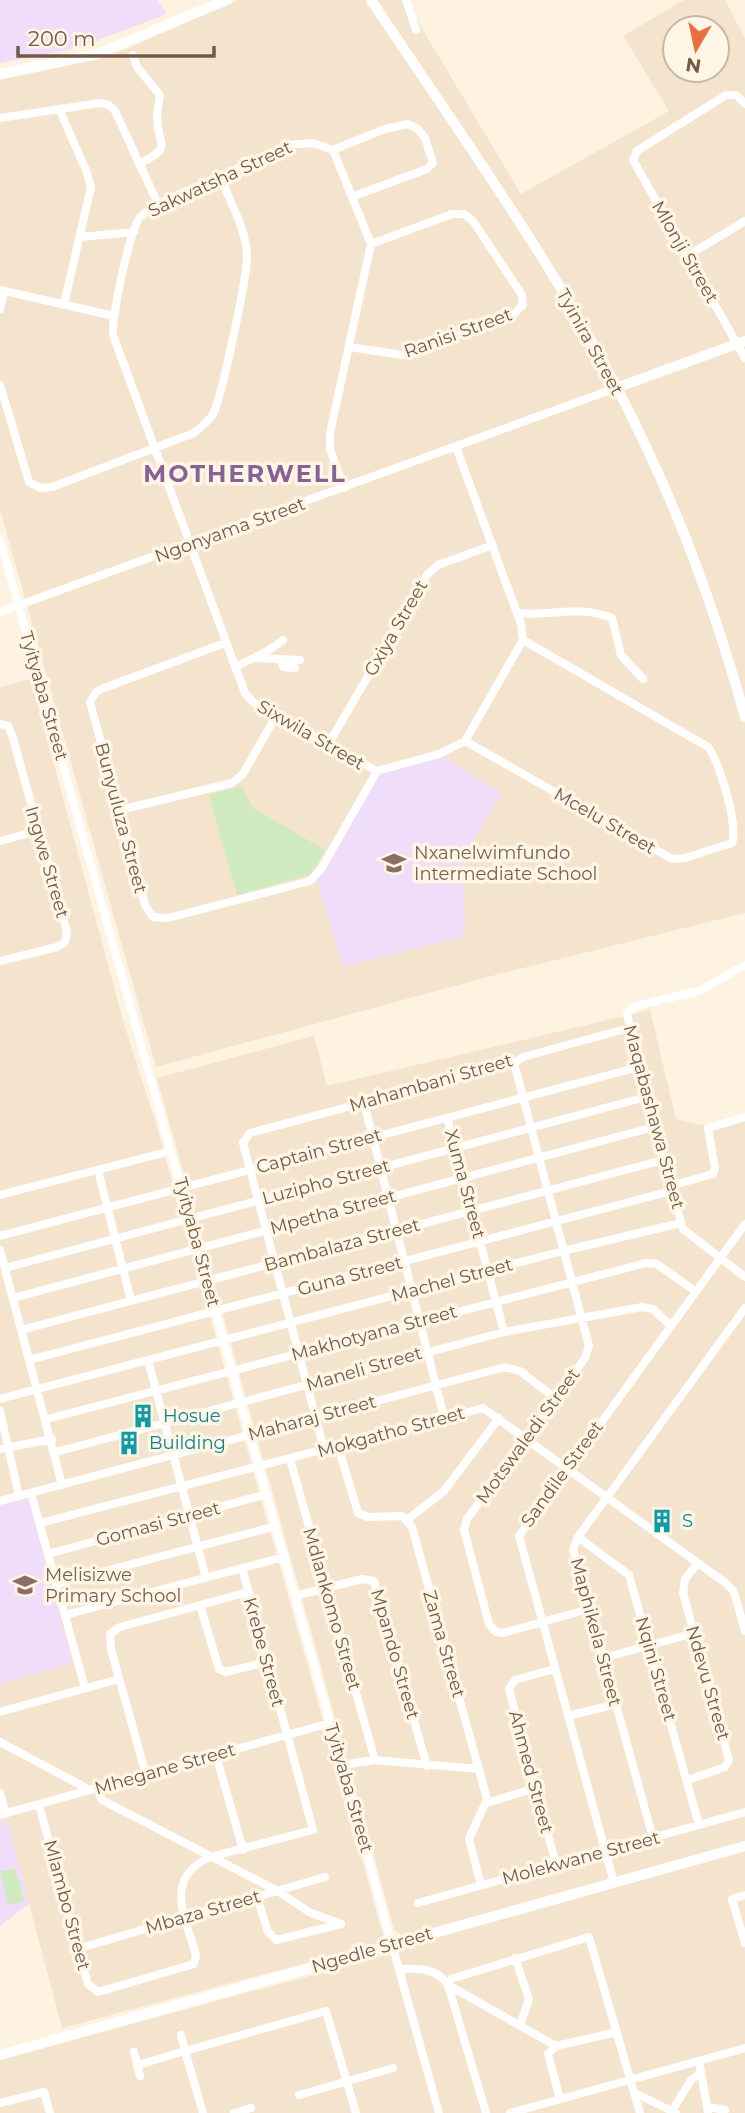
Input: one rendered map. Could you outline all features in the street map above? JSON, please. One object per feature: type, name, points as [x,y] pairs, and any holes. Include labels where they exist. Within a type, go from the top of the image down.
[{"type":"street","points":[[0,74],[97,54],[227,0]]},
{"type":"street","name":"Tyinira Street","points":[[371,0],[529,236],[616,388],[681,526],[707,593],[745,717]]},
{"type":"street","points":[[406,0],[416,30]]},
{"type":"street","points":[[133,55],[137,67],[160,95],[157,118],[163,143],[159,153],[139,164]]},
{"type":"street","name":"Mlonji Street","points":[[745,104],[736,95],[726,95],[637,151],[634,160],[741,342],[745,358]]},
{"type":"street","points":[[0,118],[100,103],[109,105],[158,204]]},
{"type":"street","points":[[59,109],[90,178],[91,187],[64,304]]},
{"type":"street","points":[[344,488],[330,440],[371,244],[334,150],[385,129],[408,124],[418,129],[433,156],[433,163],[427,169],[354,196]]},
{"type":"street","name":"Sakwatsha Street","points":[[189,545],[116,347],[114,316],[134,232],[141,216],[158,204],[300,142],[334,150]]},
{"type":"street","points":[[0,385],[29,482],[40,488],[52,487],[194,433],[207,422],[214,412],[223,378],[248,258],[239,224],[221,178]]},
{"type":"street","name":"Ranisi Street","points":[[349,347],[403,355],[513,316],[523,304],[522,295],[480,231],[464,214],[452,214],[371,244]]},
{"type":"street","points":[[688,255],[745,220]]},
{"type":"street","points":[[80,237],[134,232]]},
{"type":"street","points":[[0,309],[2,291],[114,316]]},
{"type":"street","points":[[616,388],[741,342]]},
{"type":"street","name":"Ngonyama Street","points":[[0,612],[616,388]]},
{"type":"street","points":[[456,447],[517,613],[523,640],[465,741]]},
{"type":"street","name":"Tyityaba Street","points":[[0,539],[439,2113]]},
{"type":"street","name":"Sixwila Street","points":[[189,545],[248,699],[377,771],[439,754],[465,741]]},
{"type":"street","name":"Gxiya Street","points":[[328,745],[427,575],[438,565],[493,545]]},
{"type":"street","points":[[517,613],[543,616],[572,609],[612,618],[621,655],[643,680]]},
{"type":"street","points":[[258,658],[261,652],[283,640]]},
{"type":"street","name":"Mcelu Street","points":[[465,741],[672,859],[685,858],[733,843],[734,825],[715,757],[708,747],[523,640]]},
{"type":"street","name":"Bunyuluza Street","points":[[225,643],[104,688],[92,696],[91,710],[145,905],[153,917],[168,918],[310,881],[321,869],[377,771]]},
{"type":"street","points":[[235,667],[258,658],[281,660],[283,667],[297,664]]},
{"type":"street","points":[[120,810],[232,783],[243,774],[276,716]]},
{"type":"street","name":"Ingwe Street","points":[[0,724],[8,726],[12,735],[66,937],[57,947],[0,961]]},
{"type":"street","points":[[0,841],[38,831]]},
{"type":"street","name":"Maqabashawa Street","points":[[745,965],[699,991],[631,1008],[627,1014],[654,1128],[681,1223],[688,1235],[745,1277]]},
{"type":"street","name":"Mahambani Street","points":[[250,1170],[243,1140],[250,1133],[514,1063],[523,1057],[629,1028]]},
{"type":"street","name":"Motswaledi Street","points":[[514,1063],[589,1350],[467,1519],[464,1530],[491,1628],[503,1633],[589,1609]]},
{"type":"street","name":"Captain Street","points":[[0,1236],[639,1067]]},
{"type":"street","name":"Luzipho Street","points":[[5,1268],[646,1097]]},
{"type":"street","points":[[364,1103],[444,1417]]},
{"type":"street","name":"Guna Street","points":[[29,1360],[556,1221],[711,1175],[715,1168],[708,1128],[745,1117]]},
{"type":"street","name":"Xuma Street","points":[[447,1118],[504,1332]]},
{"type":"street","name":"Mpetha Street","points":[[13,1298],[654,1128]]},
{"type":"street","points":[[0,1195],[172,1151]]},
{"type":"street","name":"Bambalaza Street","points":[[22,1330],[663,1160]]},
{"type":"street","points":[[98,1170],[131,1301]]},
{"type":"street","points":[[250,1170],[324,1450]]},
{"type":"street","name":"Machel Street","points":[[224,1341],[563,1251],[681,1223]]},
{"type":"street","name":"Sandile Street","points":[[614,1883],[519,1536],[745,1224]]},
{"type":"street","points":[[0,1250],[56,1452],[62,1485]]},
{"type":"street","name":"Makhotyana Street","points":[[47,1419],[572,1280],[653,1264],[695,1291]]},
{"type":"street","name":"Maneli Street","points":[[56,1452],[427,1351],[581,1316],[648,1308],[670,1325]]},
{"type":"street","name":"Maphikela Street","points":[[653,1838],[573,1549],[578,1537],[745,1308]]},
{"type":"street","points":[[0,1399],[224,1341]]},
{"type":"street","points":[[148,1360],[206,1578]]},
{"type":"street","name":"Maharaj Street","points":[[0,1501],[510,1367],[555,1398]]},
{"type":"street","name":"Mokgatho Street","points":[[40,1523],[483,1408],[731,1587],[745,1631]]},
{"type":"street","points":[[0,1411],[4,1448],[19,1496]]},
{"type":"street","points":[[338,1446],[358,1513],[363,1517],[399,1516],[408,1519],[444,1491],[499,1418]]},
{"type":"street","points":[[4,1448],[52,1439]]},
{"type":"street","name":"Mdlankomo Street","points":[[290,1458],[374,1760]]},
{"type":"street","points":[[31,1493],[85,1688]]},
{"type":"street","name":"Gomasi Street","points":[[48,1554],[267,1494]]},
{"type":"street","name":"Zama Street","points":[[408,1519],[487,1802]]},
{"type":"street","points":[[56,1584],[276,1526]]},
{"type":"street","name":"Nqini Street","points":[[578,1537],[629,1575],[699,1825]]},
{"type":"street","points":[[65,1615],[284,1557]]},
{"type":"street","name":"Ndevu Street","points":[[688,1780],[725,1767],[729,1760],[682,1588],[685,1579],[698,1563]]},
{"type":"street","name":"Krebe Street","points":[[242,1568],[287,1735]]},
{"type":"street","name":"Mpando Street","points":[[295,1596],[362,1579],[374,1581],[428,1766]]},
{"type":"street","points":[[146,1775],[108,1640],[112,1631],[248,1592]]},
{"type":"street","points":[[200,1605],[219,1669],[226,1672],[267,1662]]},
{"type":"street","points":[[604,1658],[695,1633]]},
{"type":"street","name":"Ahmed Street","points":[[554,1669],[515,1680],[509,1689],[556,1864]]},
{"type":"street","points":[[0,1712],[119,1679]]},
{"type":"street","points":[[568,1716],[616,1703]]},
{"type":"street","name":"Mhegane Street","points":[[3,1815],[330,1723]]},
{"type":"street","name":"Mlambo Street","points":[[39,1805],[88,1984],[98,1992],[191,1967],[196,1955],[180,1898],[184,1879],[196,1864],[210,1857],[313,1830],[287,1735]]},
{"type":"street","points":[[0,1742],[94,1789],[102,1800],[276,1890],[309,1912],[341,1924],[276,1940],[268,1933],[257,1897]]},
{"type":"street","points":[[216,1755],[243,1850]]},
{"type":"street","points":[[342,1765],[374,1760],[479,1769]]},
{"type":"street","points":[[481,1885],[469,1839],[487,1802],[535,1788]]},
{"type":"street","points":[[0,1793],[3,1815]]},
{"type":"street","name":"Molekwane Street","points":[[418,1903],[745,1812]]},
{"type":"street","name":"Ngedle Street","points":[[0,2055],[745,1846]]},
{"type":"street","name":"Mbaza Street","points":[[80,1948],[325,1877]]},
{"type":"street","points":[[745,1895],[733,1899],[745,1943]]},
{"type":"street","points":[[448,1984],[459,1975],[589,1937],[640,2113]]},
{"type":"street","points":[[515,1958],[529,1999],[520,2025]]},
{"type":"street","points":[[400,1969],[432,1972],[442,1976],[448,1984],[486,2113]]},
{"type":"street","points":[[448,1984],[556,2046]]},
{"type":"street","points":[[138,2064],[326,2011],[356,2113]]},
{"type":"street","points":[[559,2099],[548,2054],[556,2046],[617,2032]]},
{"type":"street","points":[[181,2035],[203,2113]]},
{"type":"street","points":[[510,2113],[745,2048]]},
{"type":"street","points":[[134,2052],[140,2076]]},
{"type":"street","points":[[699,2061],[708,2110],[725,2110]]},
{"type":"street","points":[[299,2095],[393,2068]]},
{"type":"street","points":[[635,2093],[674,2112],[691,2080],[701,2072]]},
{"type":"street","points":[[0,2103],[44,2092],[50,2113]]},
{"type":"street","points":[[234,2113],[251,2108]]},
{"type":"shaded area","points":[[0,0],[157,0],[167,14],[77,48],[0,63]]},
{"type":"shaded area","points":[[237,0],[405,0],[521,194],[669,111],[623,36],[684,0],[725,0],[745,38],[745,913],[495,975],[156,1067],[0,509],[0,80],[108,57]]},
{"type":"shaded area","points":[[31,679],[124,1024],[156,1124],[385,1942],[62,2028],[7,1821],[0,1822],[0,687]]},
{"type":"shaded area","name":"Nxanelwimfundo Intermediate School","points":[[439,754],[502,793],[463,858],[465,936],[343,967],[316,876],[377,771]]},
{"type":"shaded area","points":[[650,1010],[676,1119],[702,1125],[745,1117],[745,1841],[403,1936],[394,1929],[157,1078],[314,1036],[327,1086]]},
{"type":"shaded area","name":"Melisizwe Primary School","points":[[28,1499],[72,1663],[0,1684],[0,1506]]},
{"type":"shaded area","points":[[7,1820],[29,1904],[0,1926],[0,1822]]},
{"type":"shaded area","points":[[745,1850],[745,2113],[0,2113],[0,2060],[397,1952],[423,1940]]},
{"type":"green space","points":[[242,786],[253,808],[325,850],[311,874],[237,895],[209,795]]},
{"type":"green space","points":[[15,1868],[24,1901],[8,1905],[0,1872]]},
{"type":"place","name":"Nxanelwimfundo Intermediate School","points":[[394,863]]},
{"type":"place","name":"Hosue","points":[[143,1416]]},
{"type":"place","name":"Building","points":[[129,1443]]},
{"type":"place","name":"S","points":[[662,1521]]},
{"type":"place","name":"Melisizwe Primary School","points":[[25,1585]]},
{"type":"district","name":"MOTHERWELL","points":[[245,473]]}]
